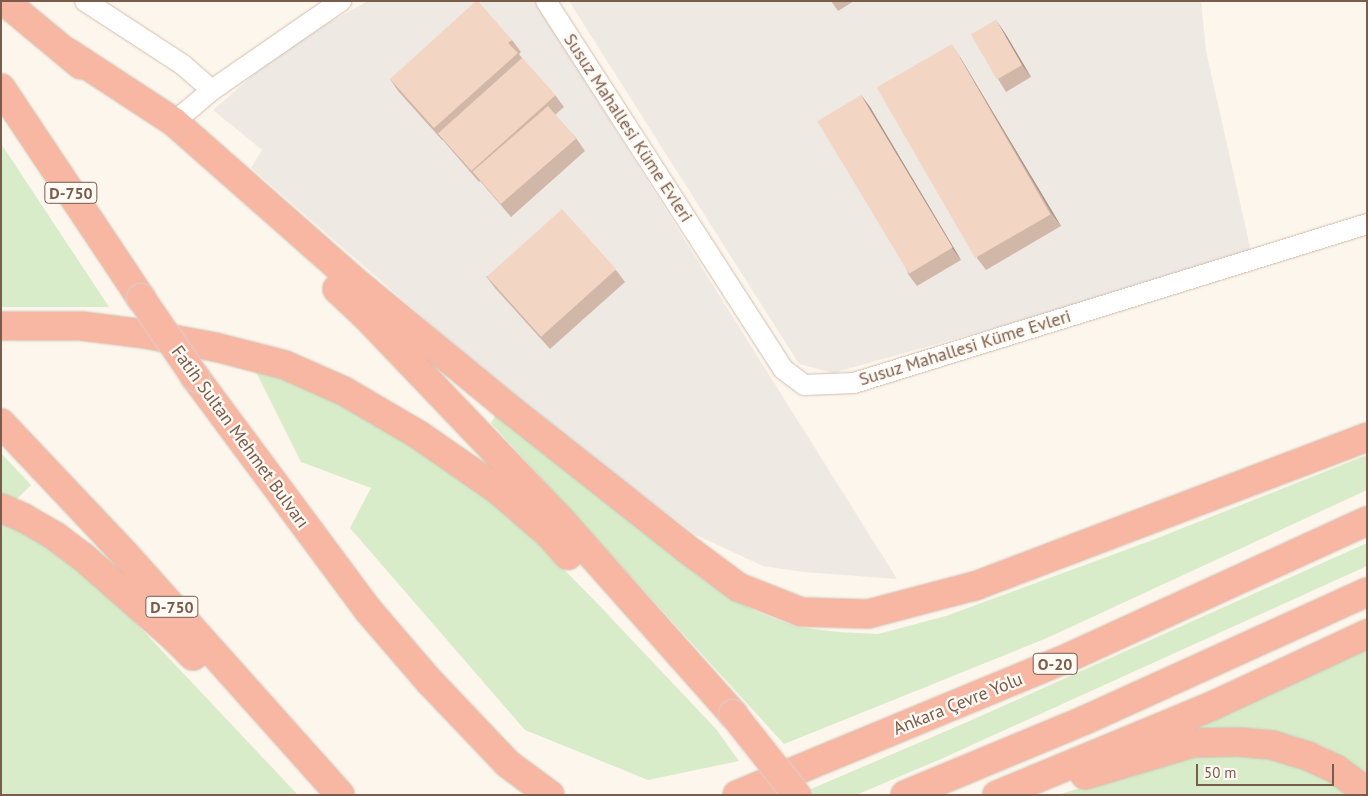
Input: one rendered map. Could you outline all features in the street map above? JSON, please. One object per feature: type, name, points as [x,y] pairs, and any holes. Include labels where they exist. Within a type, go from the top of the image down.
[{"type":"highway","points":[[4,1],[67,52],[364,314],[559,518],[793,795]]},
{"type":"highway","points":[[67,52],[174,122],[358,284],[506,406],[683,546],[738,586],[801,612],[868,614],[975,586],[1367,438]]},
{"type":"highway","name":"Fatih Sultan Mehmet Bulvarı","points":[[1,88],[195,376],[368,610],[430,682],[508,764],[550,795]]},
{"type":"highway","points":[[1,326],[81,326],[145,334],[215,347],[285,365],[344,391],[419,435],[498,490],[548,533],[728,719],[797,795]]},
{"type":"highway","name":"D-750","points":[[1,423],[124,553],[340,795]]},
{"type":"highway","points":[[1,508],[24,518],[56,536],[82,556],[174,637],[248,714],[331,795]]},
{"type":"highway","name":"Ankara Çevre Yolu","points":[[737,795],[1061,661],[1367,521]]},
{"type":"highway","points":[[905,795],[1083,721],[1367,592]]},
{"type":"highway","points":[[997,795],[1214,705],[1367,634]]},
{"type":"highway","points":[[1027,795],[1133,759],[1193,743],[1238,742],[1272,745],[1308,756],[1336,769],[1367,792]]},
{"type":"street","points":[[85,1],[184,65],[212,90]]},
{"type":"street","points":[[174,122],[212,90],[341,1]]},
{"type":"street","name":"Susuz Mahallesi Küme Evleri","points":[[546,1],[783,369],[804,385],[854,383],[1367,224]]},
{"type":"shaded area","points":[[368,1],[535,1],[897,579],[804,572],[763,566],[696,535],[540,419],[251,168],[262,150],[213,110],[287,46]]},
{"type":"shaded area","points":[[569,1],[1201,1],[1206,51],[1252,256],[833,373],[799,364]]},
{"type":"green space","points":[[1,144],[6,151],[109,307],[1,307]]},
{"type":"green space","points":[[255,370],[307,388],[356,411],[436,458],[481,492],[526,531],[595,601],[716,729],[739,761],[648,780],[525,730],[350,528],[371,488],[301,462]]},
{"type":"green space","points":[[498,411],[705,581],[755,611],[797,627],[839,632],[878,634],[946,616],[1150,541],[1367,455],[1367,490],[1047,638],[784,744],[491,423]]},
{"type":"green space","points":[[1,453],[31,485],[16,500],[1,496]]},
{"type":"green space","points":[[1,518],[21,525],[101,586],[298,795],[1,795]]},
{"type":"green space","points":[[1367,543],[1367,566],[941,759],[856,795],[797,795],[965,723]]},
{"type":"green space","points":[[1367,645],[1367,776],[1323,746],[1292,736],[1258,729],[1193,729],[1245,700]]},
{"type":"green space","points":[[1241,750],[1317,770],[1350,795],[1058,795],[1164,761]]},
{"type":"building","points":[[476,1],[512,40],[508,43],[518,53],[434,128],[390,79]]},
{"type":"building","points":[[996,20],[1022,65],[997,80],[971,34]]},
{"type":"building","points":[[952,44],[1050,215],[975,258],[877,88]]},
{"type":"building","points":[[522,58],[555,95],[471,171],[438,134]]},
{"type":"building","points":[[861,95],[953,248],[909,274],[817,121]]},
{"type":"building","points":[[548,106],[576,138],[501,204],[473,172]]},
{"type":"building","points":[[562,209],[616,269],[541,337],[487,277]]}]
